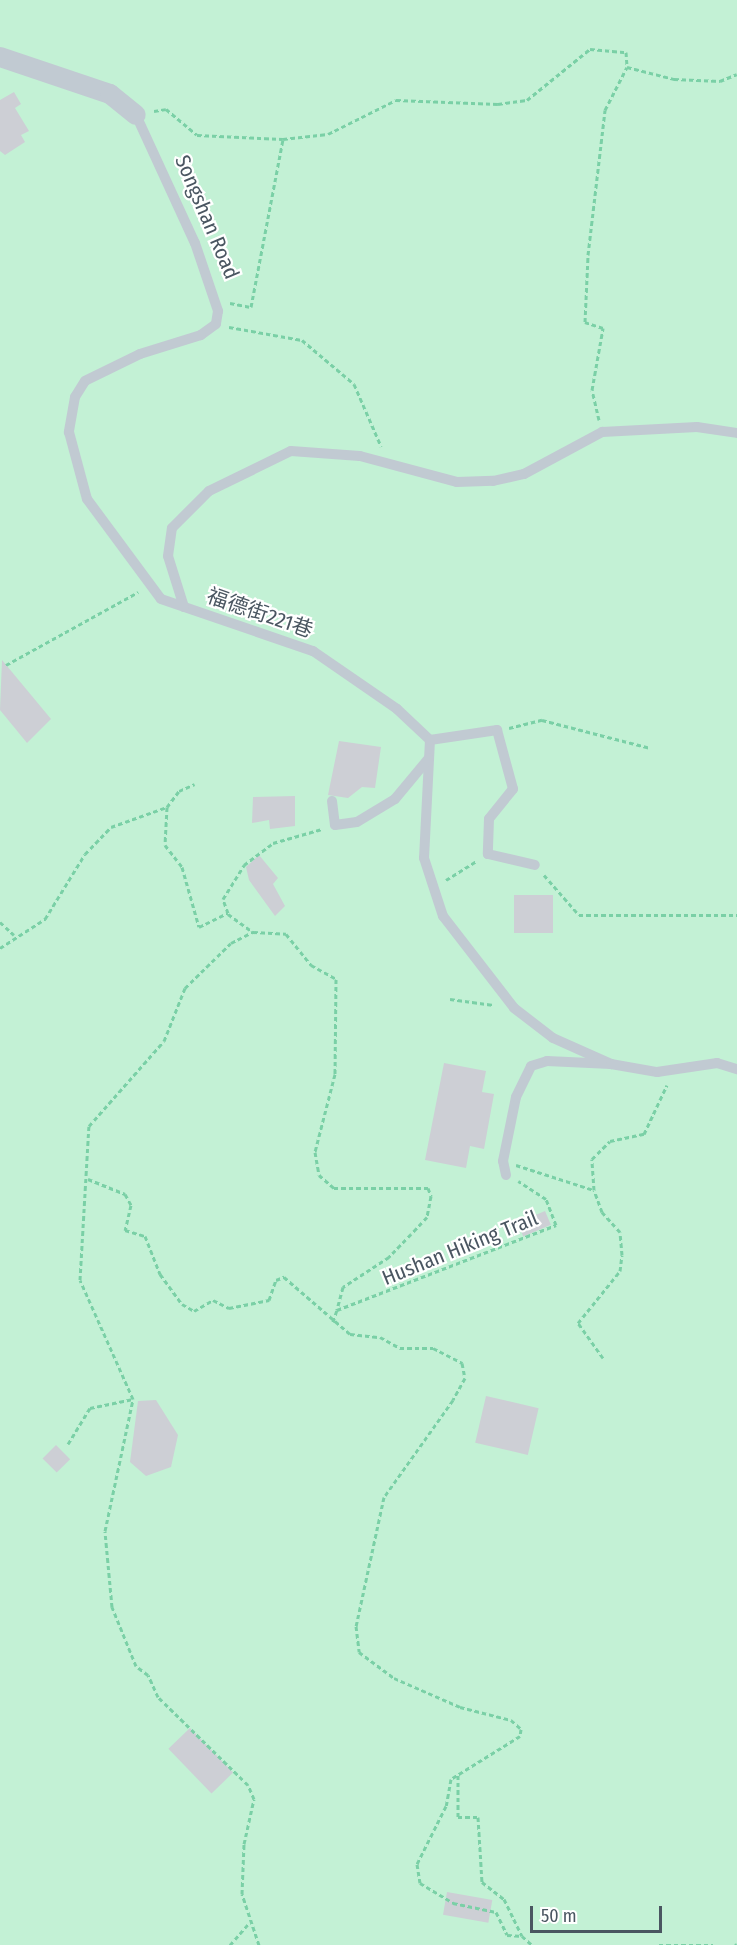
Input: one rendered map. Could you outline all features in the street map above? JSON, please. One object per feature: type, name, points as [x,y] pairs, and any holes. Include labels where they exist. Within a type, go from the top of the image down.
[{"type":"street","name":"Songshan Road","points":[[0,57],[110,94],[136,115]]},
{"type":"lane","name":"Songshan Road","points":[[136,115],[217,301],[216,324]]},
{"type":"lane","points":[[184,607],[161,600],[87,499],[74,460],[70,415],[75,397],[96,371],[201,335],[216,324]]},
{"type":"lane","name":"福德街221巷","points":[[429,740],[397,709],[313,651],[184,607],[168,556],[172,528],[209,491],[291,451],[387,462],[457,482],[493,481],[524,474],[602,432],[697,427],[737,434]]},
{"type":"lane","points":[[535,865],[488,854],[489,819],[513,789],[497,730],[429,740],[430,758],[424,826],[431,889],[455,933],[514,1008],[553,1038],[611,1064]]},
{"type":"lane","points":[[332,801],[335,825],[379,812],[430,758]]},
{"type":"lane","points":[[506,1174],[503,1161],[516,1097],[531,1066],[547,1061],[611,1064],[657,1072],[717,1063],[737,1069]]},
{"type":"path","points":[[136,115],[166,109],[197,135],[283,139],[328,134],[396,100],[498,104],[527,100],[590,49],[626,52],[627,67],[605,110],[588,255],[585,322],[603,328],[592,390],[602,432]]},
{"type":"path","points":[[627,67],[674,78],[720,81],[737,74]]},
{"type":"path","points":[[217,301],[251,307],[283,139]]},
{"type":"path","points":[[216,324],[302,340],[354,384],[387,462]]},
{"type":"path","points":[[6,665],[150,586]]},
{"type":"path","points":[[497,730],[542,720],[650,748]]},
{"type":"path","points":[[0,948],[14,935],[45,919],[85,854],[111,827],[167,807],[179,791],[195,784]]},
{"type":"path","points":[[167,807],[165,845],[182,867],[199,927],[228,913]]},
{"type":"path","points":[[259,1945],[248,1924],[242,1894],[244,1844],[254,1799],[248,1785],[158,1697],[148,1675],[136,1666],[110,1598],[105,1531],[134,1399],[80,1280],[88,1179],[89,1126],[164,1041],[185,988],[231,943],[253,932],[228,913],[223,899],[244,865],[273,843],[335,825]]},
{"type":"path","points":[[431,889],[488,854]]},
{"type":"path","points":[[535,865],[579,915],[737,915]]},
{"type":"path","points":[[0,922],[14,935]]},
{"type":"path","name":"Hushan Hiking Trail","points":[[253,932],[286,934],[311,965],[336,979],[335,1074],[315,1152],[320,1175],[334,1188],[428,1188],[431,1196],[427,1218],[388,1257],[343,1287],[333,1322]]},
{"type":"path","points":[[450,999],[514,1008]]},
{"type":"path","points":[[603,1358],[578,1323],[620,1271],[622,1255],[620,1232],[602,1212],[594,1190],[592,1159],[610,1141],[644,1134],[670,1089],[657,1072]]},
{"type":"path","points":[[503,1161],[594,1190]]},
{"type":"path","name":"Hushan Hiking Trail","points":[[338,1310],[556,1225],[546,1199],[506,1174]]},
{"type":"path","points":[[88,1179],[125,1194],[131,1205],[125,1230],[145,1236],[160,1274],[182,1304],[194,1311],[213,1300],[229,1308],[269,1300],[276,1280],[284,1277],[333,1322],[350,1334],[380,1337],[400,1348],[433,1348],[466,1370],[453,1400],[384,1497],[356,1626],[359,1652],[394,1678],[460,1707],[511,1720],[521,1729],[520,1736],[458,1773],[417,1864],[420,1883],[453,1903],[496,1912],[507,1935],[522,1936]]},
{"type":"path","points":[[68,1444],[90,1408],[134,1399]]},
{"type":"path","points":[[458,1773],[458,1817],[478,1817],[482,1882],[504,1899],[522,1936],[532,1945]]},
{"type":"path","points":[[231,1945],[248,1924]]},
{"type":"path","points":[[659,1945],[712,1945]]},
{"type":"green space","points":[[0,0],[737,0],[737,1945],[0,1945]]},
{"type":"building","points":[[14,92],[21,104],[15,108],[29,131],[21,135],[25,142],[5,155],[0,151],[0,100]]},
{"type":"building","points":[[2,660],[51,719],[27,743],[0,710]]},
{"type":"building","points":[[339,741],[381,747],[375,788],[362,787],[348,798],[328,795]]},
{"type":"building","points":[[295,796],[295,826],[270,829],[269,820],[252,823],[253,797]]},
{"type":"building","points":[[259,855],[278,878],[273,884],[285,906],[275,916],[249,880],[246,867]]},
{"type":"building","points":[[514,895],[553,895],[553,933],[514,933]]},
{"type":"building","points":[[444,1063],[486,1071],[482,1092],[494,1094],[484,1149],[470,1146],[466,1168],[425,1160]]},
{"type":"building","points":[[545,1211],[551,1225],[523,1237],[517,1223]]},
{"type":"building","points":[[486,1396],[539,1408],[528,1455],[475,1443]]},
{"type":"building","points":[[156,1400],[178,1435],[171,1467],[146,1476],[130,1462],[138,1401]]},
{"type":"building","points":[[56,1445],[70,1459],[57,1473],[43,1458]]},
{"type":"building","points":[[190,1728],[233,1773],[211,1793],[168,1749]]},
{"type":"building","points":[[447,1892],[492,1900],[488,1923],[443,1915]]}]
